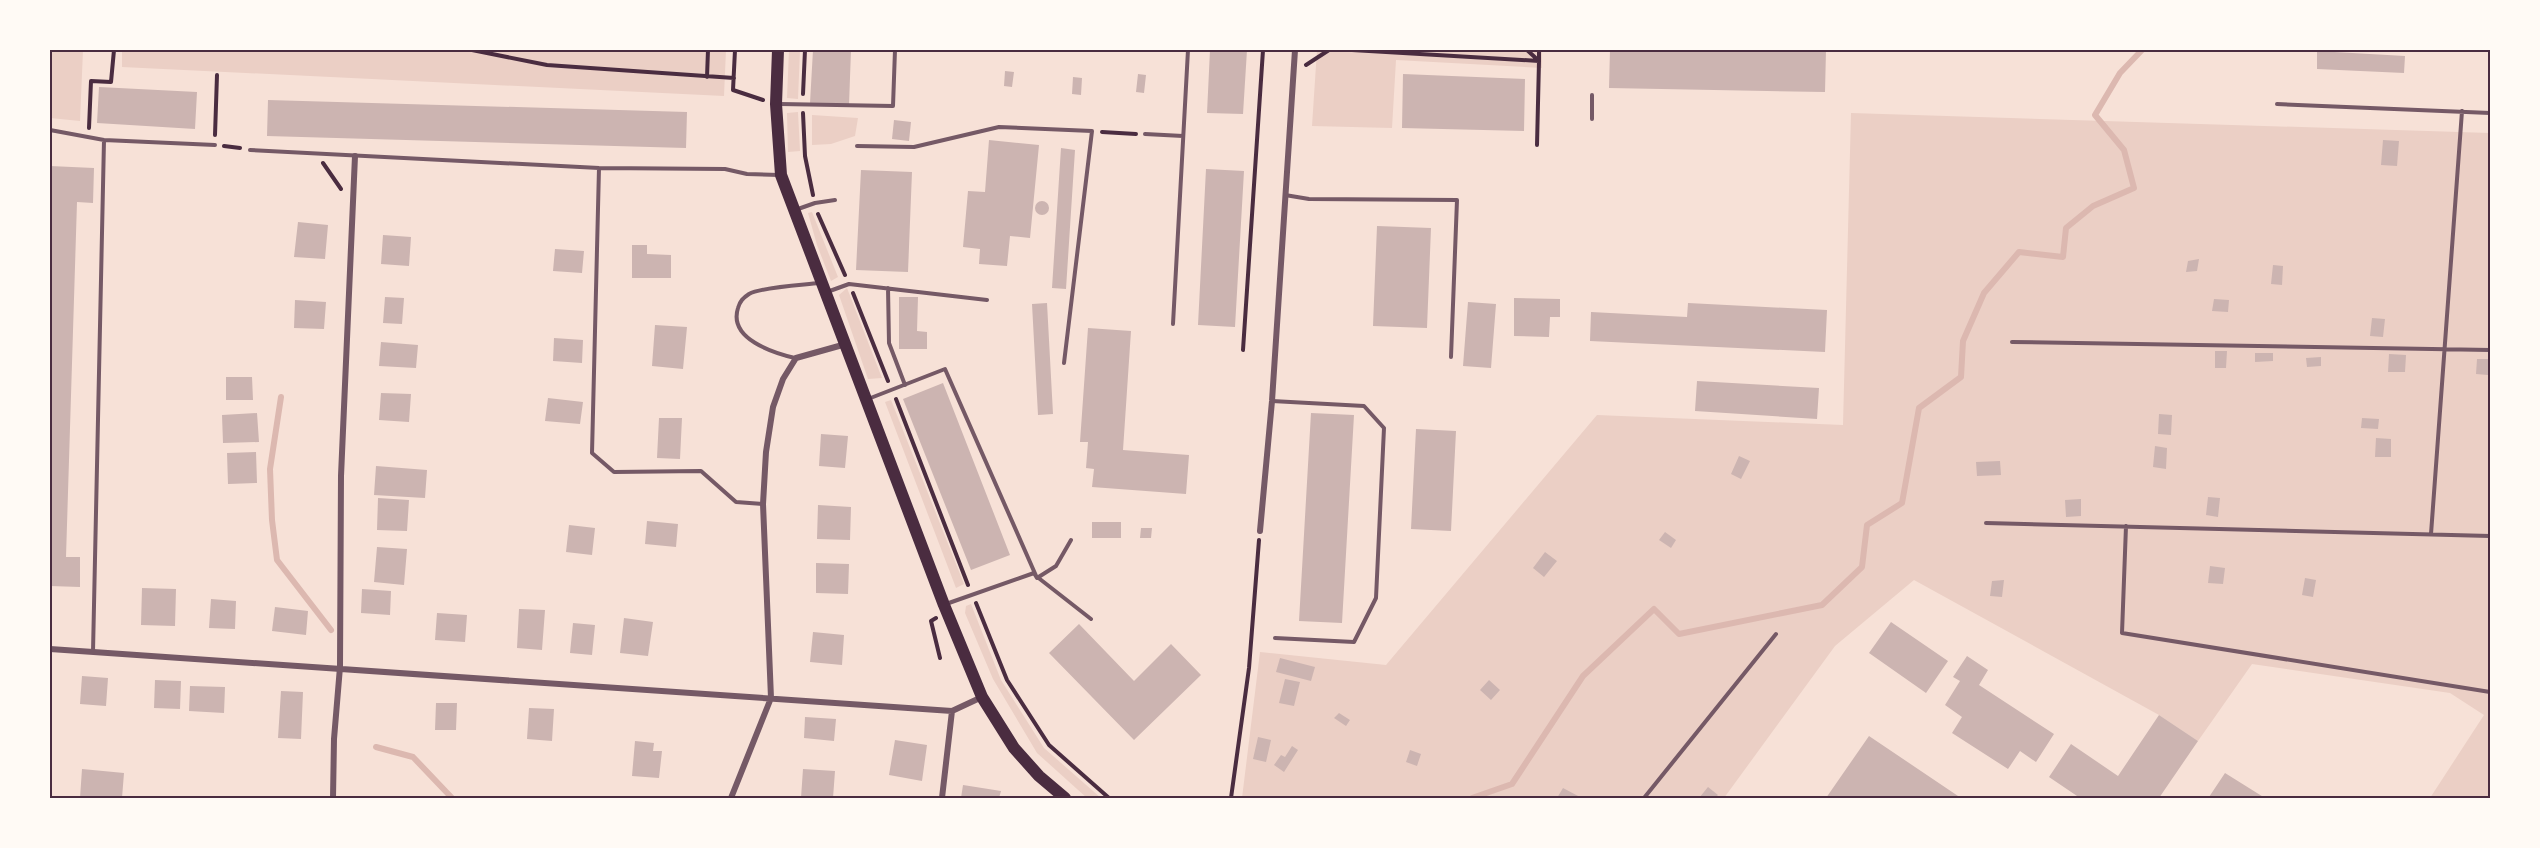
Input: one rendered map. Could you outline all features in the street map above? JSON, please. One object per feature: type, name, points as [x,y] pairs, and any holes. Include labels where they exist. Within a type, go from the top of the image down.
[{"type":"main road","points":[[778,50],[776,104],[781,175],[944,605],[982,697],[1014,748],[1065,798]]},
{"type":"street","points":[[1260,531],[1272,401],[1295,50]]},
{"type":"street","points":[[333,798],[334,739],[340,667],[341,476],[355,156]]},
{"type":"street","points":[[731,798],[771,698],[762,504],[773,407],[783,379],[796,358],[846,344]]},
{"type":"street","points":[[50,649],[340,667],[952,711],[982,697]]},
{"type":"street","points":[[942,798],[952,711]]},
{"type":"lane","points":[[776,104],[893,106],[895,50]]},
{"type":"lane","points":[[1173,324],[1188,50]]},
{"type":"lane","points":[[1592,95],[1592,119]]},
{"type":"lane","points":[[2277,104],[2490,113]]},
{"type":"lane","points":[[2431,534],[2462,111]]},
{"type":"lane","points":[[857,146],[914,147],[999,127],[1092,131],[1064,363]]},
{"type":"lane","points":[[50,130],[89,135],[104,140],[215,145]]},
{"type":"lane","points":[[1145,134],[1183,136]]},
{"type":"lane","points":[[93,652],[104,140]]},
{"type":"lane","points":[[250,150],[599,168],[725,169],[747,174],[781,175]]},
{"type":"lane","points":[[599,168],[592,453],[614,472],[700,471],[736,502],[762,504]]},
{"type":"lane","points":[[1286,195],[1308,200],[1457,200],[1451,357]]},
{"type":"lane","points":[[794,210],[815,203],[836,200]]},
{"type":"lane","points":[[796,358],[771,352],[752,342],[739,326],[736,314],[741,300],[751,293],[849,284],[987,300]]},
{"type":"lane","points":[[888,288],[889,343],[905,385]]},
{"type":"lane","points":[[2012,342],[2490,350]]},
{"type":"lane","points":[[867,399],[945,369],[1038,578]]},
{"type":"lane","points":[[1272,401],[1364,406],[1384,428],[1376,598],[1354,642],[1275,638]]},
{"type":"lane","points":[[1986,523],[2490,536]]},
{"type":"lane","points":[[2126,526],[2122,633],[2490,692]]},
{"type":"lane","points":[[1038,578],[1056,566],[1071,540]]},
{"type":"lane","points":[[944,605],[1034,573],[1091,619]]},
{"type":"lane","points":[[1644,798],[1776,634]]},
{"type":"path","points":[[89,135],[91,81],[111,82],[114,50]]},
{"type":"path","points":[[472,50],[547,65],[734,78]]},
{"type":"path","points":[[707,76],[708,50]]},
{"type":"path","points":[[735,50],[733,90],[776,104]]},
{"type":"path","points":[[1243,350],[1263,50]]},
{"type":"path","points":[[1305,65],[1329,50]]},
{"type":"path","points":[[1352,50],[1431,52],[1539,61]]},
{"type":"path","points":[[1527,50],[1539,61]]},
{"type":"path","points":[[1537,145],[1539,50]]},
{"type":"path","points":[[216,75],[215,145],[250,150]]},
{"type":"path","points":[[1092,131],[1145,134]]},
{"type":"path","points":[[315,154],[333,177],[352,215]]},
{"type":"path","points":[[805,156],[819,218],[849,284],[1007,680],[1049,745],[1109,798]]},
{"type":"path","points":[[1231,798],[1249,668],[1260,531]]},
{"type":"shaded area","points":[[83,50],[80,121],[50,118],[51,51]]},
{"type":"shaded area","points":[[122,50],[726,50],[724,96],[122,67]]},
{"type":"shaded area","points":[[789,50],[800,50],[798,99],[787,98]]},
{"type":"shaded area","points":[[1317,50],[1542,50],[1542,68],[1396,60],[1392,128],[1312,126]]},
{"type":"shaded area","points":[[798,112],[800,151],[788,152],[787,113]]},
{"type":"shaded area","points":[[1851,113],[2490,133],[2490,798],[2430,798],[2484,715],[2450,693],[2252,664],[2198,741],[2159,715],[1914,580],[1835,646],[1724,798],[1242,798],[1260,652],[1386,665],[1597,415],[1843,425]]},
{"type":"shaded area","points":[[812,115],[858,118],[855,136],[831,144],[812,145]]},
{"type":"shaded area","points":[[812,212],[838,277],[831,281],[808,213]]},
{"type":"shaded area","points":[[847,288],[882,378],[868,379],[839,295]]},
{"type":"shaded area","points":[[891,400],[964,584],[956,588],[885,402]]},
{"type":"shaded area","points":[[971,604],[1001,680],[1044,748],[1101,798],[1087,798],[1037,753],[993,679],[965,613],[966,606]]},
{"type":"building","points":[[813,50],[851,50],[849,105],[810,103]]},
{"type":"building","points":[[1210,50],[1247,50],[1243,114],[1207,113]]},
{"type":"building","points":[[1610,50],[1826,50],[1825,92],[1609,88]]},
{"type":"building","points":[[2317,51],[2405,56],[2404,73],[2317,69]]},
{"type":"building","points":[[1005,71],[1014,72],[1012,87],[1004,86]]},
{"type":"building","points":[[1138,74],[1146,75],[1144,93],[1136,92]]},
{"type":"building","points":[[1403,74],[1525,79],[1524,131],[1402,128]]},
{"type":"building","points":[[1073,77],[1082,78],[1081,95],[1072,94]]},
{"type":"building","points":[[99,87],[197,92],[195,129],[97,123]]},
{"type":"building","points":[[268,100],[687,112],[686,148],[267,136]]},
{"type":"building","points":[[894,120],[911,122],[909,141],[892,139]]},
{"type":"building","points":[[989,140],[1039,145],[1030,238],[1010,236],[1007,266],[979,264],[980,249],[963,247],[968,191],[985,192]]},
{"type":"building","points":[[2383,140],[2399,141],[2397,166],[2381,165]]},
{"type":"building","points":[[1061,148],[1075,150],[1066,289],[1052,288]]},
{"type":"building","points":[[50,166],[94,168],[93,203],[77,202],[66,557],[80,557],[80,587],[50,586]]},
{"type":"building","points":[[1206,169],[1244,171],[1235,327],[1198,325]]},
{"type":"building","points":[[861,170],[912,172],[908,272],[856,270]]},
{"type":"building","points":[[1042,201],[1047,203],[1049,208],[1047,213],[1042,215],[1037,213],[1035,208],[1037,203]]},
{"type":"building","points":[[298,222],[328,225],[325,259],[294,257]]},
{"type":"building","points":[[1377,226],[1431,228],[1427,328],[1373,326]]},
{"type":"building","points":[[383,235],[411,237],[409,266],[381,264]]},
{"type":"building","points":[[632,245],[647,245],[647,254],[671,255],[671,278],[632,278]]},
{"type":"building","points":[[555,249],[584,251],[582,273],[553,271]]},
{"type":"building","points":[[2199,259],[2197,271],[2186,272],[2188,261]]},
{"type":"building","points":[[2273,265],[2283,266],[2282,285],[2271,284]]},
{"type":"building","points":[[385,297],[404,298],[402,324],[383,323]]},
{"type":"building","points":[[899,297],[918,297],[917,331],[927,332],[927,349],[899,349]]},
{"type":"building","points":[[1514,298],[1560,299],[1560,317],[1550,317],[1549,337],[1514,336]]},
{"type":"building","points":[[2214,299],[2229,300],[2228,312],[2212,311]]},
{"type":"building","points":[[295,300],[326,302],[324,329],[294,328]]},
{"type":"building","points":[[1468,302],[1496,304],[1491,368],[1463,366]]},
{"type":"building","points":[[1047,303],[1053,414],[1038,415],[1032,304]]},
{"type":"building","points":[[1688,303],[1827,310],[1825,352],[1590,341],[1591,312],[1687,317]]},
{"type":"building","points":[[2372,318],[2385,319],[2383,337],[2370,336]]},
{"type":"building","points":[[655,325],[687,327],[683,369],[652,366]]},
{"type":"building","points":[[1088,328],[1131,331],[1123,450],[1189,455],[1186,494],[1092,487],[1094,469],[1086,468],[1088,442],[1080,442]]},
{"type":"building","points":[[554,338],[583,340],[582,363],[553,361]]},
{"type":"building","points":[[381,342],[418,345],[416,368],[379,366]]},
{"type":"building","points":[[2215,351],[2227,351],[2226,368],[2215,368]]},
{"type":"building","points":[[2255,353],[2273,353],[2273,361],[2255,362]]},
{"type":"building","points":[[2389,354],[2406,355],[2405,372],[2388,372]]},
{"type":"building","points":[[2321,357],[2321,366],[2307,367],[2306,358]]},
{"type":"building","points":[[2477,359],[2489,359],[2488,375],[2476,374]]},
{"type":"building","points":[[226,377],[252,377],[253,400],[226,400]]},
{"type":"building","points":[[1697,381],[1819,388],[1817,419],[1695,411]]},
{"type":"building","points":[[943,383],[1010,555],[971,570],[903,399]]},
{"type":"building","points":[[381,393],[411,394],[409,422],[379,420]]},
{"type":"building","points":[[548,398],[583,402],[580,424],[545,421]]},
{"type":"building","points":[[257,413],[259,442],[223,443],[222,415]]},
{"type":"building","points":[[1311,413],[1354,415],[1342,623],[1299,621]]},
{"type":"building","points":[[2159,414],[2172,415],[2171,435],[2158,434]]},
{"type":"building","points":[[659,418],[682,418],[680,459],[657,458]]},
{"type":"building","points":[[2362,418],[2379,419],[2378,429],[2361,428]]},
{"type":"building","points":[[1416,429],[1456,431],[1451,531],[1411,529]]},
{"type":"building","points":[[821,434],[848,436],[845,468],[819,466]]},
{"type":"building","points":[[2376,438],[2391,439],[2391,457],[2375,457]]},
{"type":"building","points":[[2155,446],[2167,448],[2166,469],[2153,467]]},
{"type":"building","points":[[256,452],[257,483],[228,484],[227,453]]},
{"type":"building","points":[[1739,456],[1750,461],[1741,479],[1731,474]]},
{"type":"building","points":[[2000,461],[2001,475],[1977,476],[1976,462]]},
{"type":"building","points":[[376,466],[427,470],[425,498],[374,495]]},
{"type":"building","points":[[2208,497],[2220,498],[2218,517],[2206,515]]},
{"type":"building","points":[[378,498],[409,500],[407,531],[377,530]]},
{"type":"building","points":[[2081,499],[2081,516],[2066,517],[2065,500]]},
{"type":"building","points":[[818,505],[851,507],[850,540],[817,539]]},
{"type":"building","points":[[647,521],[678,524],[676,547],[645,544]]},
{"type":"building","points":[[1092,522],[1121,522],[1121,538],[1092,538]]},
{"type":"building","points":[[569,525],[595,528],[592,555],[566,552]]},
{"type":"building","points":[[1141,528],[1152,528],[1151,538],[1140,538]]},
{"type":"building","points":[[1665,532],[1676,540],[1671,548],[1659,540]]},
{"type":"building","points":[[377,547],[407,549],[404,585],[374,582]]},
{"type":"building","points":[[1545,552],[1557,561],[1544,577],[1533,568]]},
{"type":"building","points":[[816,563],[849,564],[848,594],[816,593]]},
{"type":"building","points":[[2210,566],[2225,568],[2223,584],[2208,583]]},
{"type":"building","points":[[2305,578],[2316,580],[2313,597],[2302,595]]},
{"type":"building","points":[[2004,580],[2002,597],[1990,596],[1992,581]]},
{"type":"building","points":[[142,588],[176,589],[175,626],[141,625]]},
{"type":"building","points":[[362,589],[391,591],[390,615],[361,613]]},
{"type":"building","points":[[211,599],[236,601],[235,629],[209,628]]},
{"type":"building","points":[[275,607],[308,611],[306,635],[272,631]]},
{"type":"building","points":[[519,609],[545,610],[542,650],[517,648]]},
{"type":"building","points":[[437,613],[467,615],[465,642],[435,640]]},
{"type":"building","points":[[624,618],[653,622],[648,656],[620,653]]},
{"type":"building","points":[[1891,622],[1948,661],[1926,693],[1869,653]]},
{"type":"building","points":[[573,623],[595,625],[592,655],[570,653]]},
{"type":"building","points":[[1079,624],[1134,681],[1171,644],[1201,675],[1134,740],[1049,653]]},
{"type":"building","points":[[813,632],[844,635],[842,665],[810,662]]},
{"type":"building","points":[[1967,656],[1988,670],[1979,685],[2054,734],[2036,762],[2020,751],[2008,769],[1952,733],[1962,717],[1945,705],[1960,681],[1953,677]]},
{"type":"building","points":[[1280,658],[1315,667],[1311,681],[1276,672]]},
{"type":"building","points":[[82,676],[108,678],[106,706],[80,704]]},
{"type":"building","points":[[1285,679],[1300,682],[1294,706],[1279,703]]},
{"type":"building","points":[[155,680],[181,681],[180,709],[154,708]]},
{"type":"building","points":[[1489,680],[1500,690],[1491,700],[1480,690]]},
{"type":"building","points":[[190,686],[225,687],[224,713],[189,711]]},
{"type":"building","points":[[281,691],[303,692],[301,739],[278,738]]},
{"type":"building","points":[[436,703],[457,703],[456,730],[435,730]]},
{"type":"building","points":[[529,708],[554,709],[552,741],[527,739]]},
{"type":"building","points":[[1339,713],[1350,720],[1346,726],[1334,718]]},
{"type":"building","points":[[2159,715],[2198,741],[2159,798],[2080,798],[2049,777],[2071,744],[2118,776]]},
{"type":"building","points":[[805,717],[836,719],[834,741],[804,738]]},
{"type":"building","points":[[1869,736],[1961,798],[1826,798]]},
{"type":"building","points":[[1258,737],[1271,740],[1266,762],[1253,759]]},
{"type":"building","points":[[895,740],[927,745],[922,781],[889,775]]},
{"type":"building","points":[[635,741],[654,743],[653,751],[662,751],[659,778],[632,776]]},
{"type":"building","points":[[1292,746],[1298,750],[1284,772],[1274,765],[1281,755],[1285,757]]},
{"type":"building","points":[[1410,750],[1421,754],[1417,766],[1406,762]]},
{"type":"building","points":[[82,769],[124,773],[122,798],[80,798]]},
{"type":"building","points":[[803,769],[835,771],[833,798],[801,798]]},
{"type":"building","points":[[2225,773],[2265,798],[2209,797]]},
{"type":"building","points":[[963,785],[1001,791],[999,798],[961,798]]},
{"type":"building","points":[[1708,787],[1718,795],[1715,798],[1699,798]]},
{"type":"building","points":[[1563,788],[1580,797],[1557,798]]},
{"type":"waterway","points":[[1472,798],[1512,784],[1583,676],[1654,609],[1679,634],[1822,605],[1862,567],[1867,525],[1902,503],[1919,408],[1961,377],[1963,341],[1984,293],[2019,252],[2063,257],[2066,228],[2093,206],[2134,188],[2124,150],[2095,115],[2120,73],[2142,50]]},
{"type":"waterway","points":[[281,397],[270,469],[272,520],[277,560],[331,630]]},
{"type":"waterway","points":[[376,747],[413,757],[452,798]]}]
